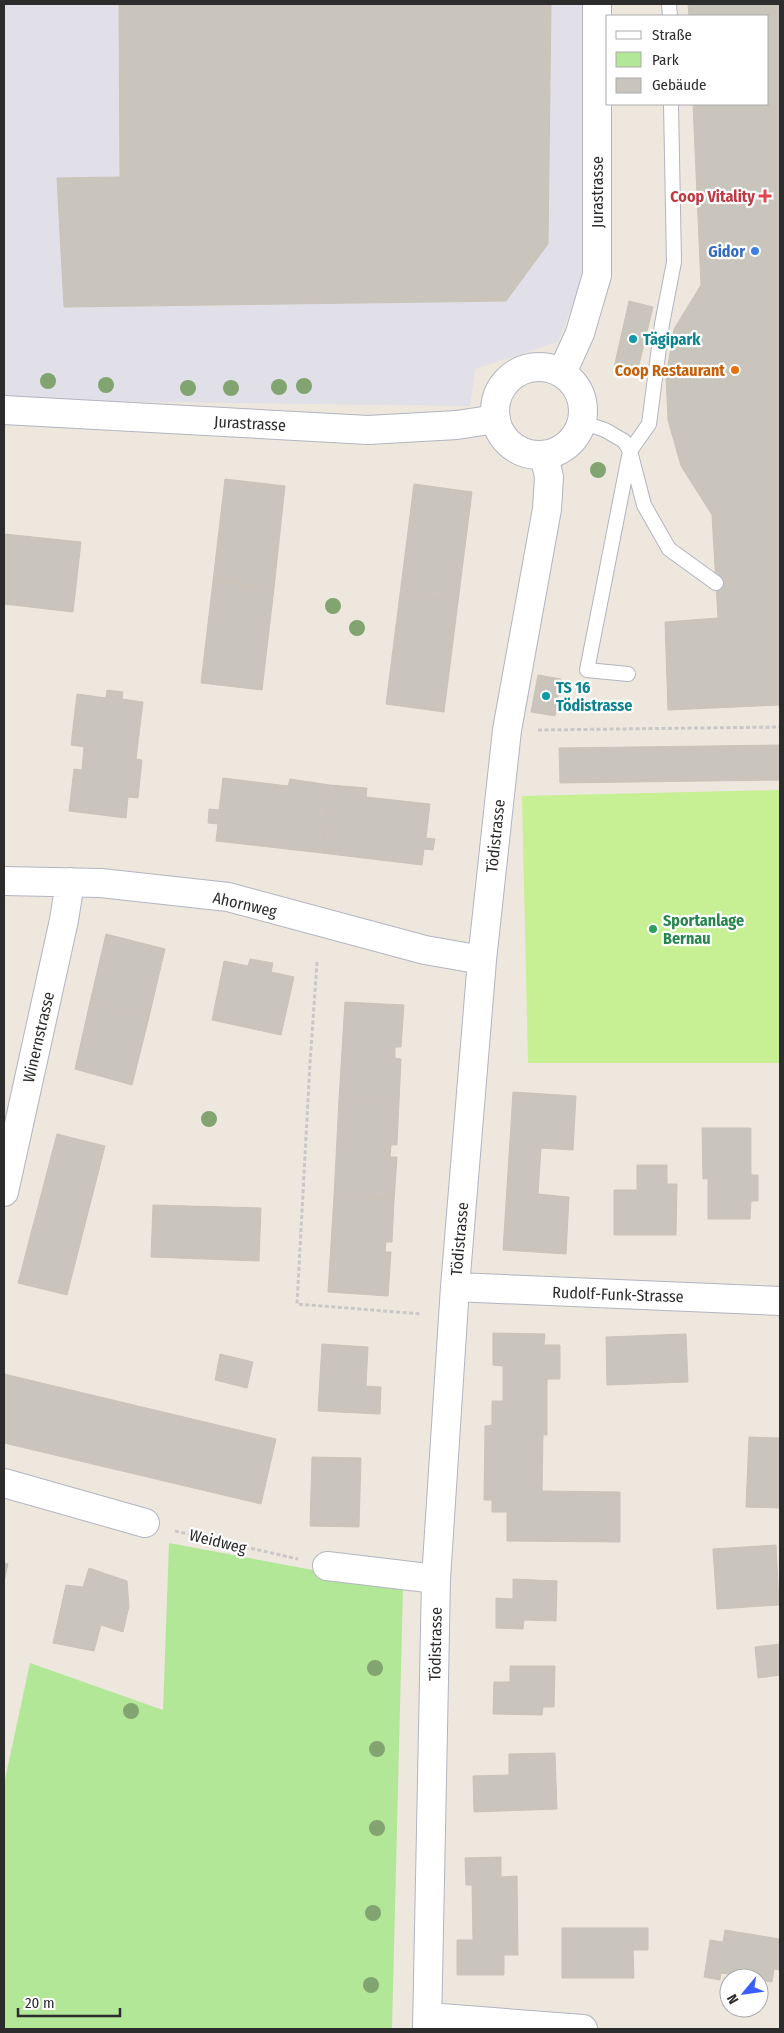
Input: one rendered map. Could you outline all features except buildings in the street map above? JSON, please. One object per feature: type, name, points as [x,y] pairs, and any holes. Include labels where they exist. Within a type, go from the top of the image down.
[{"type":"street","name":"Jurastrasse","points":[[562,373],[580,333],[597,275],[596,4]]},
{"type":"street","points":[[534,367],[549,368],[562,373],[573,382],[580,394],[583,408],[582,422],[576,434],[568,444],[557,452],[544,455],[531,454],[519,450],[508,442],[500,431],[496,419],[496,404],[500,390],[508,379],[520,371],[534,367]]},
{"type":"street","name":"Jurastrasse","points":[[4,410],[368,430],[457,426],[496,419]]},
{"type":"street","name":"Tödistrasse","points":[[428,2023],[436,1579],[455,1288],[482,960],[507,730],[547,509],[549,477],[544,455]]},
{"type":"street","name":"Ahornweg","points":[[4,881],[101,883],[228,897],[425,950],[482,960]]},
{"type":"street","name":"Winernstrasse","points":[[4,1192],[64,920],[70,882]]},
{"type":"street","name":"Rudolf-Funk-Strasse","points":[[455,1288],[780,1301]]},
{"type":"street","points":[[4,1483],[145,1523]]},
{"type":"street","points":[[327,1566],[436,1579]]},
{"type":"street","points":[[428,2023],[583,2029]]},
{"type":"lane","points":[[628,674],[587,670],[630,451],[649,424],[662,324],[674,262],[671,105]]},
{"type":"lane","points":[[582,422],[611,433],[624,441],[630,451],[644,505],[670,549],[716,583]]},
{"type":"path","points":[[507,730],[780,727]]},
{"type":"path","points":[[317,962],[298,1304],[431,1314]]},
{"type":"path","name":"Weidweg","points":[[145,1523],[235,1546],[327,1566]]},
{"type":"shaded area","points":[[4,4],[582,4],[585,273],[558,342],[475,369],[470,406],[4,400]]},
{"type":"green space","name":"Sportanlage Bernau","points":[[780,790],[780,1063],[528,1063],[522,796]]},
{"type":"green space","points":[[169,1543],[403,1587],[392,2029],[4,2029],[4,1784],[30,1663],[163,1710]]},
{"type":"place","name":"Coop Vitality","points":[[765,196]]},
{"type":"place","name":"Gidor","points":[[755,251]]},
{"type":"place","name":"Tägipark","points":[[633,339]]},
{"type":"place","name":"Coop Restaurant","points":[[735,370]]},
{"type":"place","name":"TS 16 Tödistrasse","points":[[546,696]]},
{"type":"place","name":"Sportanlage Bernau","points":[[653,929]]}]
